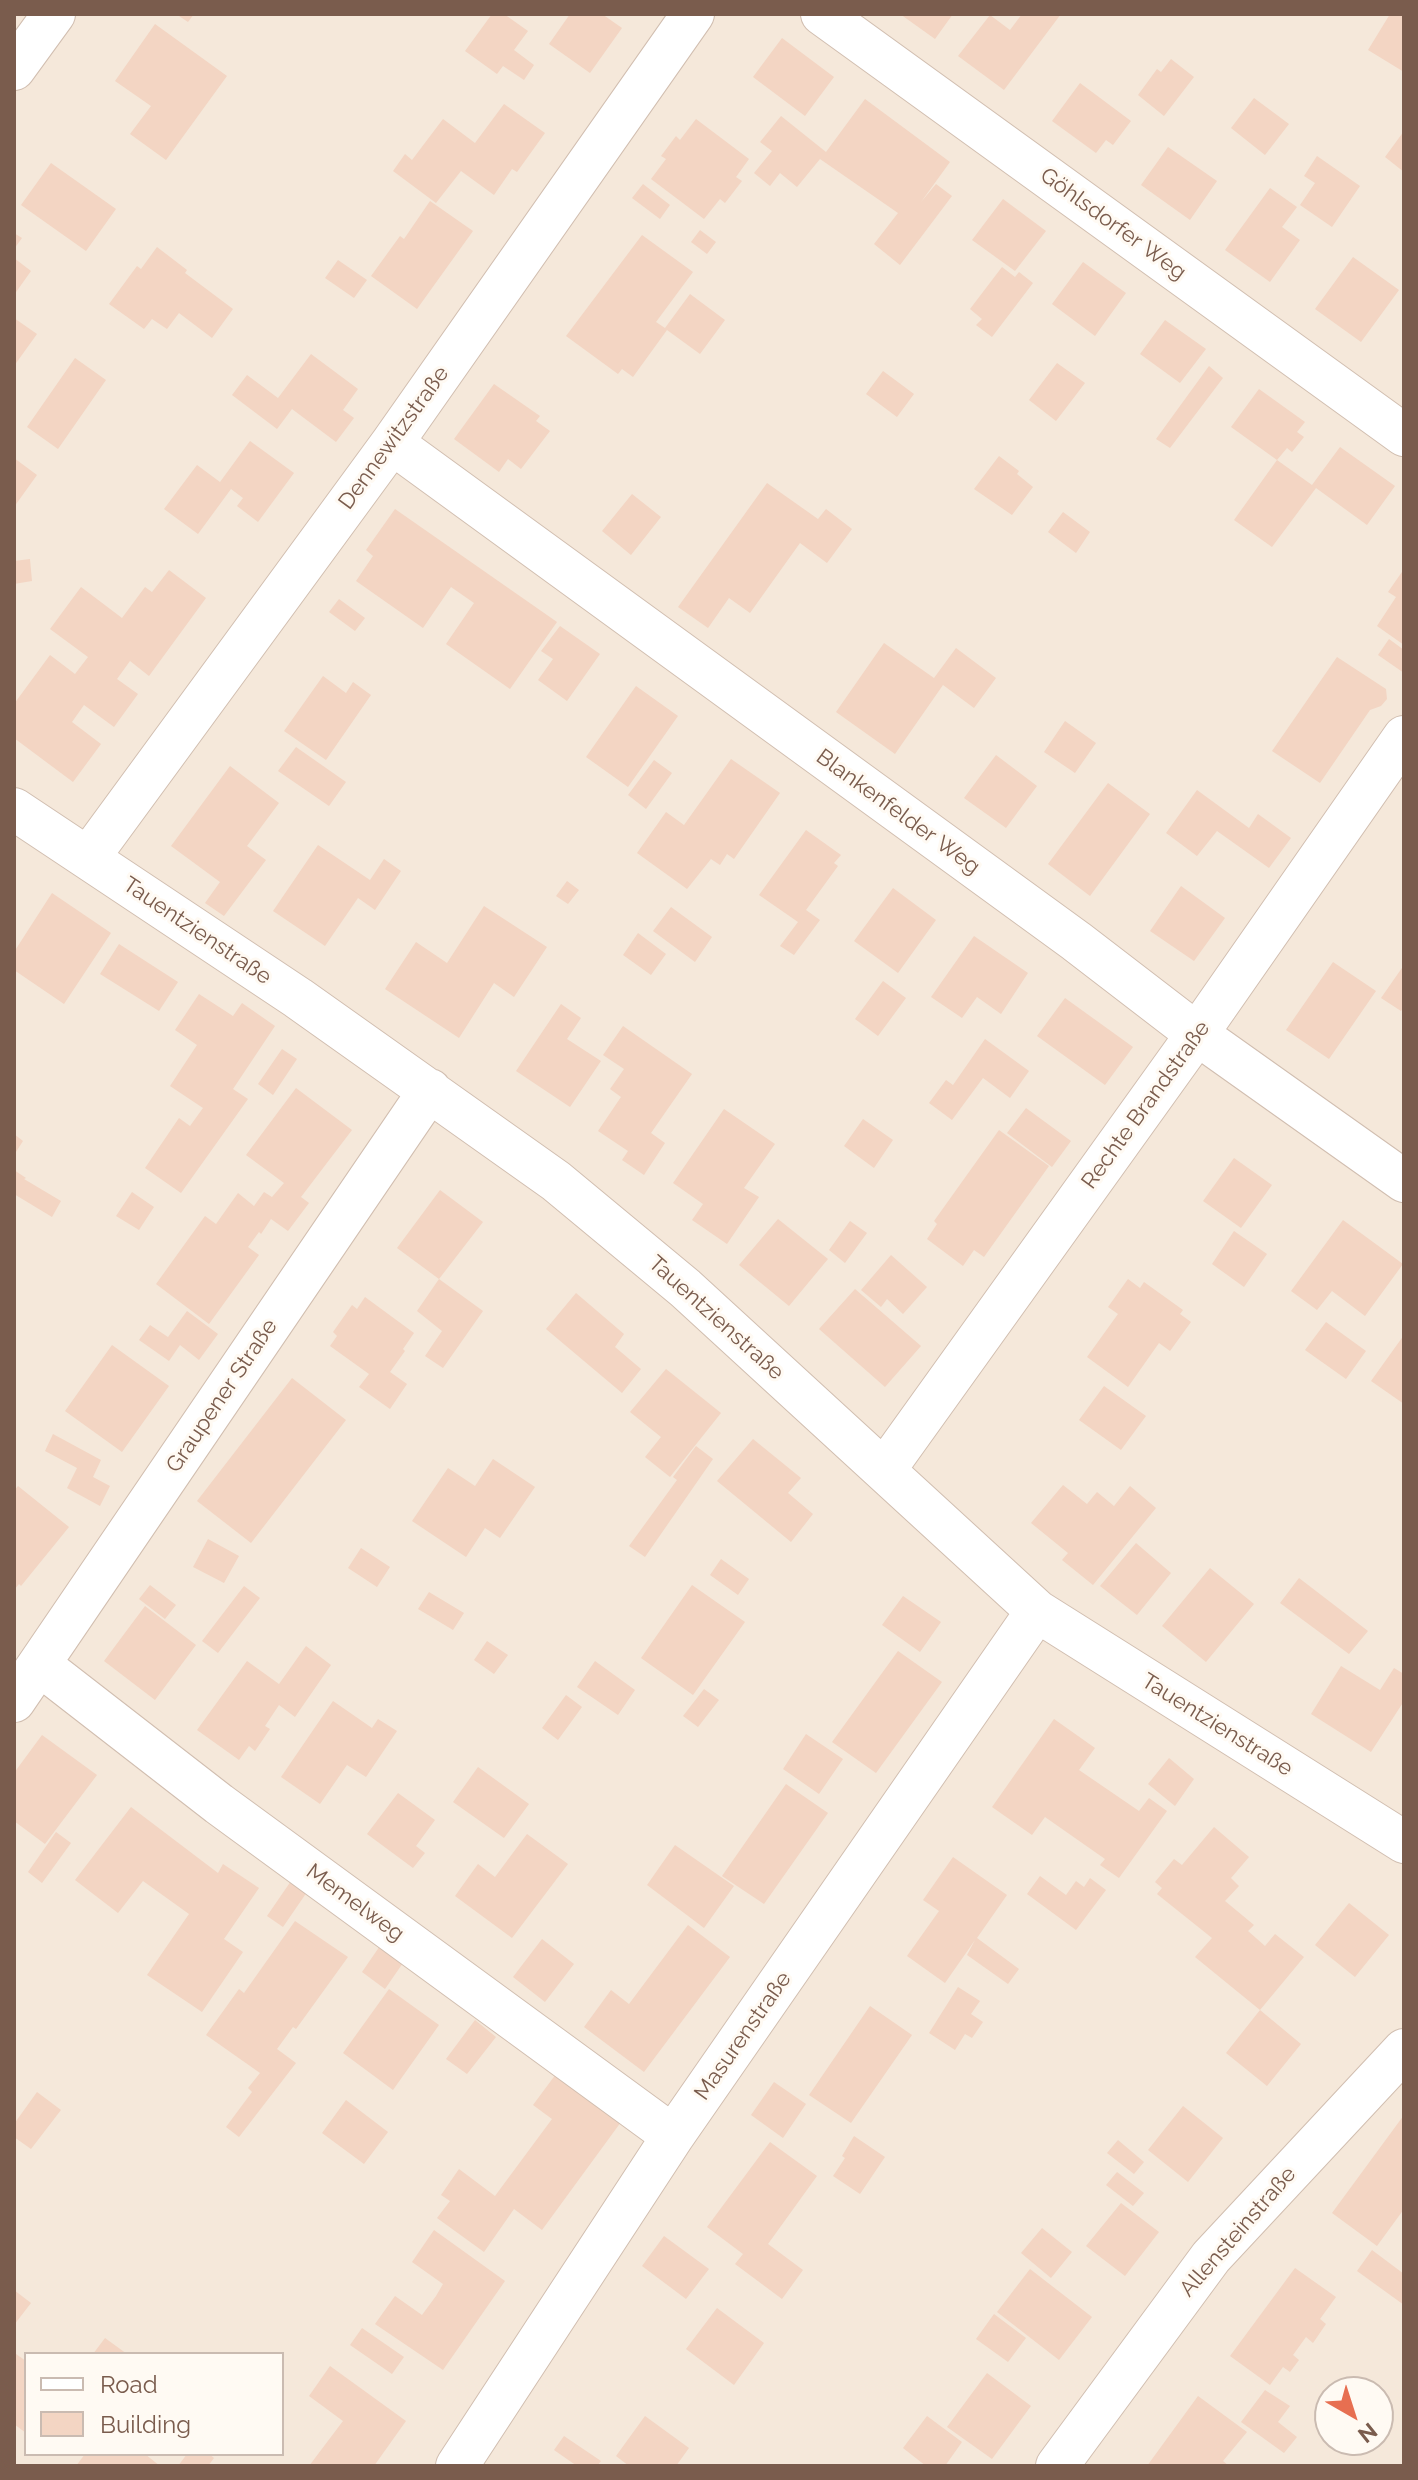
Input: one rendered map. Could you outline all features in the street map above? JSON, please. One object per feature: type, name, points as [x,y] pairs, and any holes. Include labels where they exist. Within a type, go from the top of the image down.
[{"type":"street","points":[[14,69],[54,14]]},
{"type":"street","name":"Dennewitzstraße","points":[[88,858],[392,443],[693,14]]},
{"type":"street","name":"Göhlsdorfer Weg","points":[[822,14],[1404,435]]},
{"type":"street","name":"Blankenfelder Weg","points":[[392,443],[1076,941],[1197,1034],[1404,1181]]},
{"type":"street","name":"Rechte Brandstraße","points":[[885,1469],[1197,1034],[1404,737]]},
{"type":"street","name":"Tauentzienstraße","points":[[20,826],[88,858],[298,998],[556,1181],[650,1259],[885,1469],[1037,1611],[1404,1842]]},
{"type":"street","name":"Graupener Straße","points":[[14,1701],[430,1090]]},
{"type":"street","name":"Masurenstraße","points":[[457,2466],[673,2136],[1037,1611]]},
{"type":"street","name":"Memelweg","points":[[40,1665],[231,1813],[673,2136]]},
{"type":"street","name":"Allensteinstraße","points":[[1057,2466],[1211,2257],[1404,2050]]},
{"type":"shaded area","points":[[14,14],[1404,14],[1404,2466],[14,2466]]},
{"type":"building","points":[[176,14],[194,14],[188,22]]},
{"type":"building","points":[[492,14],[504,14],[528,31],[514,50],[534,65],[524,80],[503,66],[497,74],[465,51]]},
{"type":"building","points":[[570,14],[602,14],[622,28],[590,73],[549,44]]},
{"type":"building","points":[[900,14],[953,14],[935,39]]},
{"type":"building","points":[[1022,14],[1061,14],[1004,90],[958,56],[990,15],[1010,30]]},
{"type":"building","points":[[1390,14],[1404,14],[1404,72],[1368,50]]},
{"type":"building","points":[[155,24],[227,76],[166,160],[130,134],[151,106],[115,81]]},
{"type":"building","points":[[782,38],[834,77],[805,116],[753,77]]},
{"type":"building","points":[[1171,59],[1194,77],[1164,116],[1138,95],[1157,69],[1161,72]]},
{"type":"building","points":[[1080,83],[1131,121],[1113,145],[1106,140],[1096,153],[1052,121]]},
{"type":"building","points":[[1254,98],[1289,124],[1265,155],[1231,128]]},
{"type":"building","points":[[865,99],[950,162],[921,202],[936,184],[952,196],[900,265],[874,244],[898,213],[820,159],[797,187],[780,173],[770,186],[754,173],[772,151],[760,142],[781,116],[826,152]]},
{"type":"building","points":[[504,104],[545,133],[517,172],[512,169],[494,195],[461,171],[436,203],[393,171],[405,154],[412,160],[443,119],[475,143]]},
{"type":"building","points":[[696,119],[749,159],[736,177],[742,181],[725,203],[720,199],[704,219],[651,179],[666,159],[661,156],[676,136],[680,140]]},
{"type":"building","points":[[1404,131],[1404,172],[1385,157]]},
{"type":"building","points":[[1168,147],[1217,181],[1190,220],[1141,185]]},
{"type":"building","points":[[1317,156],[1360,186],[1332,227],[1300,205],[1315,183],[1304,176]]},
{"type":"building","points":[[51,163],[116,209],[86,251],[21,205]]},
{"type":"building","points":[[643,184],[670,205],[660,219],[632,198]]},
{"type":"building","points":[[1270,188],[1297,207],[1282,227],[1300,240],[1270,282],[1225,250]]},
{"type":"building","points":[[1003,199],[1046,231],[1015,271],[972,240]]},
{"type":"building","points":[[430,201],[473,231],[417,309],[371,276],[400,236],[404,239]]},
{"type":"building","points":[[700,230],[716,242],[707,254],[691,242]]},
{"type":"building","points":[[14,233],[22,238],[14,249]]},
{"type":"building","points":[[642,235],[693,272],[656,322],[665,328],[690,294],[725,320],[700,354],[667,330],[633,377],[622,369],[618,374],[566,336]]},
{"type":"building","points":[[157,247],[187,270],[185,273],[233,309],[212,338],[179,313],[167,329],[152,319],[144,329],[109,304],[137,266],[141,269]]},
{"type":"building","points":[[1353,257],[1399,290],[1361,342],[1315,309]]},
{"type":"building","points":[[14,258],[31,271],[14,295]]},
{"type":"building","points":[[338,260],[367,280],[354,298],[325,278]]},
{"type":"building","points":[[1083,262],[1126,293],[1095,336],[1052,304]]},
{"type":"building","points":[[1002,267],[1015,277],[1019,272],[1033,283],[992,337],[976,325],[982,319],[970,309]]},
{"type":"building","points":[[14,318],[37,334],[14,366]]},
{"type":"building","points":[[1165,320],[1206,349],[1180,383],[1140,354]]},
{"type":"building","points":[[311,354],[358,389],[343,410],[354,418],[336,442],[292,409],[277,429],[232,395],[247,375],[278,398]]},
{"type":"building","points":[[75,358],[106,380],[58,449],[27,427]]},
{"type":"building","points":[[1057,363],[1085,383],[1056,421],[1029,400]]},
{"type":"building","points":[[1209,366],[1223,378],[1170,448],[1156,439]]},
{"type":"building","points":[[883,371],[914,394],[897,417],[866,394]]},
{"type":"building","points":[[494,384],[540,416],[536,421],[550,431],[521,469],[508,459],[499,472],[454,439]]},
{"type":"building","points":[[1259,389],[1305,422],[1297,432],[1304,437],[1292,452],[1287,448],[1277,460],[1231,427]]},
{"type":"building","points":[[250,441],[294,473],[258,522],[237,506],[243,498],[231,489],[198,534],[164,509],[197,465],[220,482]]},
{"type":"building","points":[[1340,447],[1395,486],[1367,525],[1316,488],[1272,547],[1234,520],[1277,460],[1312,485]]},
{"type":"building","points":[[999,456],[1033,487],[1012,515],[974,489]]},
{"type":"building","points":[[14,458],[37,475],[14,507]]},
{"type":"building","points":[[767,483],[818,519],[826,509],[852,529],[827,563],[800,543],[750,613],[729,598],[708,628],[678,607]]},
{"type":"building","points":[[632,494],[661,517],[631,555],[602,531]]},
{"type":"building","points":[[395,509],[557,622],[510,689],[446,644],[474,603],[451,587],[423,628],[356,581],[373,556],[366,550]]},
{"type":"building","points":[[1063,512],[1090,532],[1076,553],[1048,532]]},
{"type":"building","points":[[30,559],[32,581],[14,584],[14,561]]},
{"type":"building","points":[[1404,569],[1404,645],[1377,626],[1396,597],[1388,592]]},
{"type":"building","points":[[169,570],[206,598],[149,676],[130,661],[117,679],[138,694],[114,727],[84,705],[72,722],[101,744],[73,782],[14,738],[14,704],[50,655],[75,674],[88,657],[50,629],[81,587],[122,618],[145,587],[152,592]]},
{"type":"building","points":[[339,599],[365,618],[355,631],[329,612]]},
{"type":"building","points":[[560,626],[600,654],[567,701],[538,680],[553,659],[541,651]]},
{"type":"building","points":[[1389,639],[1404,650],[1404,673],[1378,655]]},
{"type":"building","points":[[884,643],[934,678],[956,648],[996,678],[974,708],[943,685],[895,754],[836,712]]},
{"type":"building","points":[[1337,657],[1386,689],[1387,699],[1381,706],[1370,710],[1320,783],[1272,751]]},
{"type":"building","points":[[323,676],[346,693],[353,682],[371,695],[326,760],[284,731]]},
{"type":"building","points":[[636,686],[678,716],[628,787],[586,757]]},
{"type":"building","points":[[1065,721],[1096,743],[1075,773],[1044,752]]},
{"type":"building","points":[[296,747],[346,782],[329,806],[278,771]]},
{"type":"building","points":[[996,755],[1037,786],[1006,828],[964,798]]},
{"type":"building","points":[[731,759],[780,793],[734,859],[727,854],[720,865],[711,859],[687,889],[637,853],[666,812],[684,825]]},
{"type":"building","points":[[654,760],[672,773],[646,809],[628,795]]},
{"type":"building","points":[[230,766],[279,803],[247,846],[266,860],[224,916],[205,903],[220,882],[171,846]]},
{"type":"building","points":[[1108,783],[1150,814],[1090,896],[1048,864]]},
{"type":"building","points":[[1197,790],[1249,828],[1258,814],[1291,838],[1269,868],[1217,831],[1197,856],[1166,833]]},
{"type":"building","points":[[806,830],[841,855],[834,863],[838,866],[806,910],[820,920],[794,955],[780,946],[798,922],[759,895]]},
{"type":"building","points":[[318,845],[370,880],[384,859],[401,871],[375,910],[358,898],[325,946],[273,911]]},
{"type":"building","points":[[567,881],[579,890],[568,904],[556,896]]},
{"type":"building","points":[[1181,886],[1225,918],[1194,961],[1150,931]]},
{"type":"building","points":[[893,888],[936,920],[898,973],[854,941]]},
{"type":"building","points":[[52,893],[111,933],[64,1004],[14,970],[14,952]]},
{"type":"building","points":[[484,906],[547,947],[514,997],[494,983],[459,1038],[385,989],[416,942],[447,963]]},
{"type":"building","points":[[671,907],[712,937],[695,962],[653,931]]},
{"type":"building","points":[[638,933],[666,954],[651,975],[623,955]]},
{"type":"building","points":[[974,936],[1028,973],[1001,1014],[977,997],[962,1018],[931,997]]},
{"type":"building","points":[[119,944],[178,982],[159,1011],[100,974]]},
{"type":"building","points":[[1333,962],[1376,991],[1329,1059],[1286,1030]]},
{"type":"building","points":[[1404,965],[1404,1007],[1401,1011],[1381,998]]},
{"type":"building","points":[[883,981],[906,998],[878,1036],[855,1019]]},
{"type":"building","points":[[199,994],[233,1016],[242,1003],[275,1026],[233,1089],[248,1099],[181,1193],[145,1168],[179,1118],[190,1126],[203,1108],[170,1086],[197,1045],[175,1030]]},
{"type":"building","points":[[1065,998],[1133,1047],[1105,1085],[1037,1036]]},
{"type":"building","points":[[561,1004],[581,1018],[567,1039],[601,1061],[570,1107],[516,1071]]},
{"type":"building","points":[[623,1026],[692,1074],[651,1133],[665,1143],[644,1175],[622,1160],[628,1151],[598,1131],[621,1097],[610,1089],[624,1069],[603,1055]]},
{"type":"building","points":[[985,1039],[1029,1071],[1010,1098],[983,1078],[952,1120],[929,1103],[946,1080],[953,1085]]},
{"type":"building","points":[[282,1049],[297,1059],[273,1095],[258,1084]]},
{"type":"building","points":[[296,1088],[352,1130],[301,1197],[309,1203],[288,1231],[271,1219],[261,1234],[259,1232],[248,1247],[259,1255],[209,1324],[156,1284],[205,1216],[216,1224],[238,1193],[254,1206],[264,1192],[272,1197],[284,1183],[246,1155]]},
{"type":"building","points":[[1026,1108],[1071,1141],[1052,1167],[1007,1133]]},
{"type":"building","points":[[724,1109],[775,1144],[744,1188],[759,1197],[727,1244],[692,1220],[703,1204],[673,1183]]},
{"type":"building","points":[[863,1119],[893,1140],[874,1168],[844,1146]]},
{"type":"building","points":[[999,1130],[1049,1166],[984,1257],[974,1250],[963,1266],[927,1239],[937,1224],[934,1221]]},
{"type":"building","points":[[14,1134],[23,1141],[14,1155]]},
{"type":"building","points":[[1234,1158],[1272,1185],[1241,1228],[1203,1201]]},
{"type":"building","points":[[14,1170],[61,1201],[52,1217],[14,1194]]},
{"type":"building","points":[[440,1190],[483,1222],[439,1279],[397,1248]]},
{"type":"building","points":[[132,1192],[154,1207],[139,1230],[116,1216]]},
{"type":"building","points":[[778,1219],[828,1259],[789,1306],[739,1265]]},
{"type":"building","points":[[1343,1220],[1403,1264],[1365,1316],[1332,1291],[1317,1310],[1291,1291]]},
{"type":"building","points":[[850,1221],[867,1233],[845,1263],[829,1250]]},
{"type":"building","points":[[1234,1231],[1267,1254],[1244,1287],[1212,1264]]},
{"type":"building","points":[[891,1255],[927,1287],[903,1314],[887,1299],[881,1307],[861,1290]]},
{"type":"building","points":[[439,1279],[483,1311],[443,1368],[425,1356],[442,1331],[417,1311]]},
{"type":"building","points":[[1128,1279],[1140,1288],[1144,1282],[1183,1310],[1180,1314],[1191,1322],[1170,1351],[1159,1343],[1128,1387],[1087,1357],[1118,1314],[1108,1307]]},
{"type":"building","points":[[855,1289],[921,1346],[885,1387],[819,1329]]},
{"type":"building","points":[[576,1293],[624,1334],[615,1347],[641,1369],[622,1393],[546,1329]]},
{"type":"building","points":[[365,1297],[414,1333],[390,1372],[407,1384],[390,1409],[359,1387],[369,1374],[330,1346],[337,1336],[333,1332],[352,1305],[357,1309]]},
{"type":"building","points":[[187,1311],[218,1334],[199,1360],[180,1345],[169,1361],[139,1340],[150,1325],[168,1337]]},
{"type":"building","points":[[1326,1322],[1366,1351],[1346,1379],[1305,1350]]},
{"type":"building","points":[[1404,1335],[1404,1404],[1371,1381]]},
{"type":"building","points":[[112,1345],[169,1386],[122,1452],[65,1411]]},
{"type":"building","points":[[666,1369],[721,1413],[670,1477],[645,1457],[661,1437],[630,1412]]},
{"type":"building","points":[[292,1378],[346,1420],[251,1543],[197,1501]]},
{"type":"building","points":[[1104,1386],[1146,1416],[1121,1450],[1079,1420]]},
{"type":"building","points":[[53,1434],[101,1460],[93,1477],[110,1486],[100,1506],[67,1488],[77,1468],[45,1451]]},
{"type":"building","points":[[753,1439],[801,1478],[788,1493],[813,1514],[791,1542],[717,1481]]},
{"type":"building","points":[[696,1446],[713,1459],[645,1557],[629,1546],[677,1480],[673,1477]]},
{"type":"building","points":[[493,1459],[535,1487],[500,1538],[485,1528],[466,1557],[412,1521],[448,1468],[475,1486]]},
{"type":"building","points":[[1063,1485],[1087,1504],[1097,1492],[1114,1506],[1130,1486],[1156,1508],[1093,1585],[1062,1560],[1068,1553],[1031,1523]]},
{"type":"building","points":[[18,1486],[69,1527],[21,1586],[19,1584],[14,1590],[14,1491]]},
{"type":"building","points":[[208,1539],[239,1556],[224,1583],[193,1567]]},
{"type":"building","points":[[1136,1543],[1171,1573],[1137,1615],[1100,1586]]},
{"type":"building","points":[[361,1548],[390,1567],[377,1587],[348,1568]]},
{"type":"building","points":[[721,1559],[749,1579],[738,1595],[710,1575]]},
{"type":"building","points":[[1210,1568],[1254,1604],[1206,1662],[1162,1626]]},
{"type":"building","points":[[1299,1578],[1368,1631],[1349,1654],[1280,1603]]},
{"type":"building","points":[[150,1585],[176,1605],[165,1619],[139,1599]]},
{"type":"building","points":[[692,1585],[745,1622],[693,1695],[641,1658]]},
{"type":"building","points":[[244,1586],[260,1598],[218,1653],[202,1641]]},
{"type":"building","points":[[429,1592],[464,1613],[453,1630],[418,1609]]},
{"type":"building","points":[[903,1596],[941,1622],[920,1652],[882,1625]]},
{"type":"building","points":[[145,1606],[196,1645],[155,1700],[104,1661]]},
{"type":"building","points":[[487,1641],[508,1655],[494,1674],[474,1660]]},
{"type":"building","points":[[306,1646],[331,1665],[295,1717],[279,1705],[265,1726],[270,1729],[255,1751],[249,1746],[239,1760],[197,1730],[247,1661],[279,1684]]},
{"type":"building","points":[[898,1651],[942,1682],[876,1773],[832,1742]]},
{"type":"building","points":[[595,1661],[635,1690],[618,1715],[577,1687]]},
{"type":"building","points":[[1341,1666],[1380,1690],[1394,1668],[1404,1674],[1404,1701],[1371,1752],[1311,1714]]},
{"type":"building","points":[[704,1689],[719,1700],[698,1727],[683,1716]]},
{"type":"building","points":[[566,1695],[582,1707],[558,1740],[542,1728]]},
{"type":"building","points":[[333,1701],[372,1728],[378,1719],[397,1731],[366,1777],[347,1765],[320,1804],[281,1777]]},
{"type":"building","points":[[1054,1719],[1095,1748],[1079,1770],[1139,1811],[1149,1798],[1167,1811],[1119,1878],[1100,1865],[1105,1859],[1045,1817],[1032,1835],[992,1807]]},
{"type":"building","points":[[806,1734],[843,1759],[819,1794],[783,1769]]},
{"type":"building","points":[[42,1735],[97,1775],[45,1844],[14,1821],[14,1773]]},
{"type":"building","points":[[1169,1758],[1194,1779],[1175,1806],[1148,1784]]},
{"type":"building","points":[[478,1767],[529,1804],[504,1838],[453,1802]]},
{"type":"building","points":[[786,1784],[828,1813],[764,1904],[722,1876]]},
{"type":"building","points":[[398,1793],[435,1820],[416,1846],[425,1853],[413,1868],[367,1834]]},
{"type":"building","points":[[131,1807],[218,1873],[223,1864],[259,1888],[224,1939],[243,1952],[202,2012],[147,1975],[189,1914],[143,1881],[118,1913],[75,1880]]},
{"type":"building","points":[[1214,1827],[1249,1857],[1231,1878],[1239,1886],[1225,1901],[1254,1925],[1248,1931],[1265,1946],[1275,1934],[1304,1957],[1260,2010],[1195,1957],[1212,1938],[1157,1894],[1162,1888],[1155,1882],[1174,1859],[1182,1865]]},
{"type":"building","points":[[56,1832],[71,1843],[42,1883],[28,1872]]},
{"type":"building","points":[[527,1834],[568,1864],[512,1938],[455,1896],[478,1864],[495,1877]]},
{"type":"building","points":[[675,1845],[734,1886],[704,1928],[647,1885]]},
{"type":"building","points":[[953,1857],[1007,1895],[977,1938],[1019,1969],[1008,1984],[967,1955],[975,1940],[945,1983],[907,1956],[939,1911],[923,1900]]},
{"type":"building","points":[[1040,1876],[1066,1895],[1076,1881],[1084,1887],[1090,1878],[1106,1890],[1076,1930],[1027,1894]]},
{"type":"building","points":[[291,1881],[307,1892],[283,1927],[267,1916]]},
{"type":"building","points":[[1349,1903],[1389,1935],[1355,1977],[1315,1945]]},
{"type":"building","points":[[295,1921],[348,1957],[296,2029],[293,2027],[277,2049],[296,2063],[239,2137],[226,2127],[252,2092],[248,2088],[260,2073],[206,2035],[239,1989],[244,1993]]},
{"type":"building","points":[[688,1925],[730,1957],[644,2072],[584,2027],[611,1990],[629,2004]]},
{"type":"building","points":[[542,1939],[574,1964],[545,2002],[513,1977]]},
{"type":"building","points":[[382,1943],[405,1960],[385,1989],[362,1972]]},
{"type":"building","points":[[958,1987],[980,2001],[971,2014],[983,2022],[972,2038],[965,2034],[955,2050],[929,2033]]},
{"type":"building","points":[[389,1989],[439,2025],[393,2090],[343,2053]]},
{"type":"building","points":[[870,2006],[912,2035],[851,2123],[809,2095]]},
{"type":"building","points":[[1260,2010],[1301,2044],[1267,2086],[1226,2053]]},
{"type":"building","points":[[475,2020],[496,2037],[467,2074],[446,2059]]},
{"type":"building","points":[[556,2074],[621,2122],[542,2230],[514,2209],[484,2252],[437,2218],[450,2201],[441,2195],[459,2169],[495,2196],[552,2119],[533,2105]]},
{"type":"building","points":[[774,2082],[806,2104],[783,2138],[751,2115]]},
{"type":"building","points":[[37,2092],[61,2110],[31,2149],[14,2137],[14,2124]]},
{"type":"building","points":[[346,2100],[388,2132],[364,2164],[322,2133]]},
{"type":"building","points":[[1183,2106],[1223,2138],[1188,2182],[1148,2150]]},
{"type":"building","points":[[1404,2115],[1404,2209],[1377,2246],[1332,2213]]},
{"type":"building","points":[[854,2136],[885,2157],[860,2194],[833,2176]]},
{"type":"building","points":[[1118,2140],[1144,2162],[1134,2174],[1107,2153]]},
{"type":"building","points":[[770,2142],[817,2176],[768,2244],[803,2270],[782,2299],[735,2264],[743,2254],[707,2227]]},
{"type":"building","points":[[1117,2172],[1144,2193],[1133,2206],[1106,2185]]},
{"type":"building","points":[[1121,2203],[1159,2232],[1125,2276],[1086,2246]]},
{"type":"building","points":[[1042,2228],[1072,2252],[1051,2278],[1021,2253]]},
{"type":"building","points":[[434,2230],[505,2281],[443,2370],[375,2324],[395,2296],[422,2315],[436,2296],[443,2284],[412,2262]]},
{"type":"building","points":[[664,2236],[709,2269],[686,2299],[642,2266]]},
{"type":"building","points":[[1372,2250],[1404,2274],[1404,2305],[1357,2271]]},
{"type":"building","points":[[1295,2268],[1336,2297],[1320,2319],[1326,2324],[1313,2343],[1306,2337],[1293,2355],[1299,2360],[1290,2372],[1283,2367],[1270,2385],[1230,2356]]},
{"type":"building","points":[[1030,2269],[1092,2317],[1059,2360],[997,2312]]},
{"type":"building","points":[[14,2290],[31,2303],[14,2325]]},
{"type":"building","points":[[717,2308],[764,2343],[734,2385],[686,2349]]},
{"type":"building","points":[[994,2314],[1026,2338],[1008,2362],[976,2339]]},
{"type":"building","points":[[362,2328],[404,2357],[392,2374],[350,2345]]},
{"type":"building","points":[[105,2338],[124,2352],[94,2352]]},
{"type":"building","points":[[16,2354],[24,2360],[24,2432],[14,2424]]},
{"type":"building","points":[[330,2366],[406,2421],[374,2466],[309,2466],[343,2421],[309,2396]]},
{"type":"building","points":[[987,2373],[1031,2406],[992,2459],[947,2427]]},
{"type":"building","points":[[1265,2390],[1290,2406],[1278,2422],[1297,2437],[1284,2453],[1241,2422]]},
{"type":"building","points":[[1198,2396],[1247,2432],[1223,2461],[1229,2466],[1147,2466]]},
{"type":"building","points":[[645,2416],[689,2448],[676,2466],[629,2466],[616,2456]]},
{"type":"building","points":[[927,2416],[962,2442],[945,2466],[926,2466],[903,2448]]},
{"type":"building","points":[[564,2436],[601,2461],[597,2466],[577,2466],[554,2450]]},
{"type":"building","points":[[84,2456],[148,2456],[160,2466],[76,2466]]},
{"type":"building","points":[[186,2456],[214,2458],[208,2466],[178,2466]]}]
